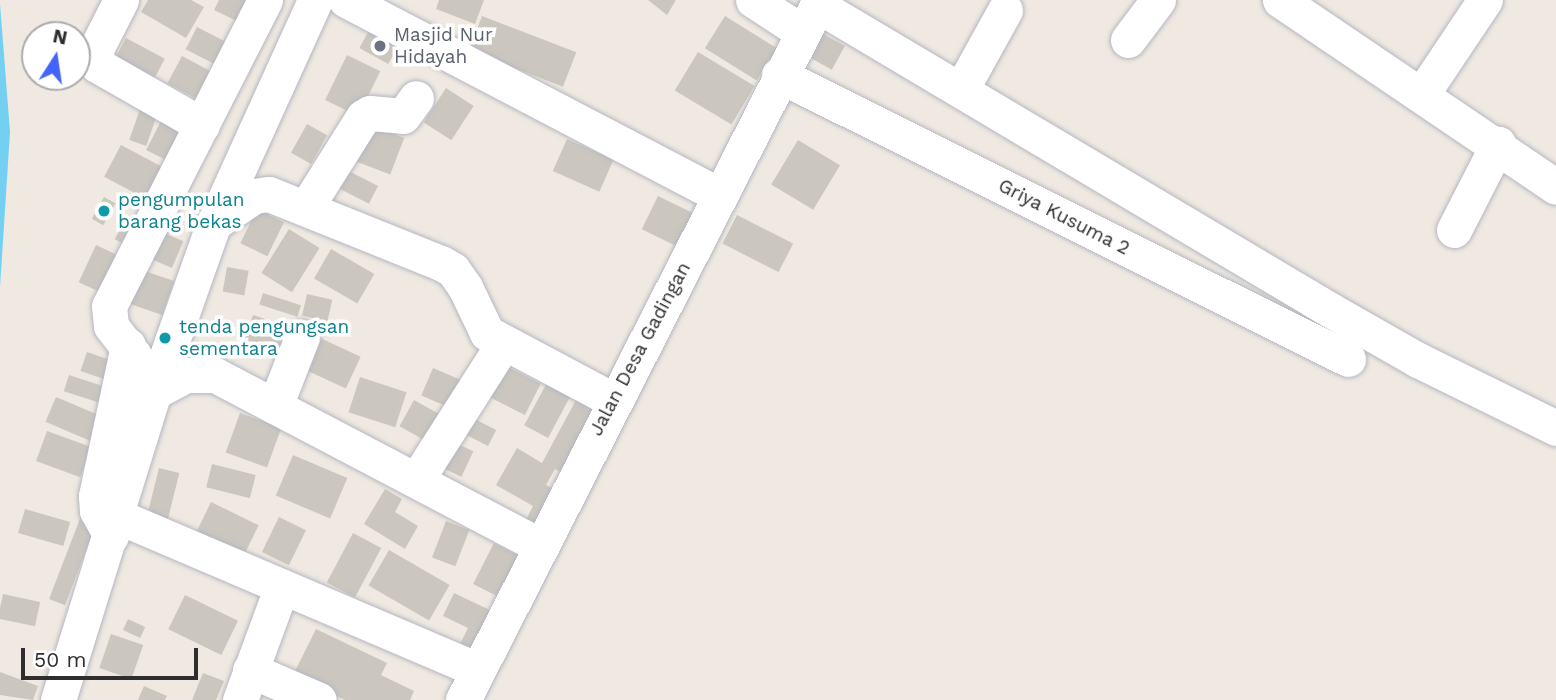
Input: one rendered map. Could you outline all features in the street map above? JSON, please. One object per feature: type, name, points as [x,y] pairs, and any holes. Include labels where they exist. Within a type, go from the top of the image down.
[{"type":"street","points":[[121,0],[96,49],[97,65],[202,125]]},
{"type":"street","points":[[155,392],[139,372],[128,345],[111,326],[109,306],[265,0]]},
{"type":"street","points":[[58,700],[155,392],[214,223],[315,0]]},
{"type":"street","points":[[346,0],[718,194]]},
{"type":"street","points":[[753,0],[813,12],[962,89],[1343,317],[1556,428]]},
{"type":"street","points":[[1129,40],[1158,0]]},
{"type":"street","points":[[1280,0],[1318,10],[1422,94],[1556,187]]},
{"type":"street","points":[[1422,94],[1485,0]]},
{"type":"street","points":[[962,89],[1006,10]]},
{"type":"street","name":"Jalan Desa Gadingan","points":[[470,684],[813,12]]},
{"type":"street","name":"Griya Kusuma 2","points":[[779,75],[1348,359]]},
{"type":"street","points":[[307,206],[363,117],[370,113],[403,116],[416,98]]},
{"type":"street","points":[[1454,230],[1497,144]]},
{"type":"street","points":[[214,223],[254,196],[269,194],[307,206],[453,270],[475,306],[478,323],[503,344],[613,400]]},
{"type":"street","points":[[275,406],[302,337]]},
{"type":"street","points":[[417,479],[503,344]]},
{"type":"street","points":[[128,345],[96,496],[97,511],[114,526],[282,586],[470,684]]},
{"type":"street","points":[[155,392],[200,373],[215,375],[539,545]]},
{"type":"street","points":[[282,586],[245,685],[319,700]]},
{"type":"water","points":[[0,4],[10,132],[0,287]]},
{"type":"building","points":[[148,0],[191,0],[204,7],[186,38],[141,12]]},
{"type":"building","points":[[219,0],[251,0],[245,25],[214,10]]},
{"type":"building","points":[[439,0],[484,0],[475,24],[436,9]]},
{"type":"building","points":[[648,0],[676,0],[667,15]]},
{"type":"building","points":[[482,16],[576,52],[563,87],[469,51]]},
{"type":"building","points":[[725,16],[777,48],[757,81],[705,48]]},
{"type":"building","points":[[197,27],[233,45],[221,67],[186,49]]},
{"type":"building","name":"Masjid Nur Hidayah","points":[[371,27],[400,43],[388,64],[359,48]]},
{"type":"building","points":[[823,34],[845,46],[832,70],[810,58]]},
{"type":"building","points":[[126,38],[165,59],[147,91],[109,71]]},
{"type":"building","points":[[698,52],[755,86],[731,125],[675,91]]},
{"type":"building","points":[[347,55],[380,71],[358,116],[325,100]]},
{"type":"building","points":[[182,56],[223,78],[209,105],[167,83]]},
{"type":"building","points":[[446,88],[474,106],[451,140],[424,122]]},
{"type":"building","points":[[141,106],[158,112],[146,146],[129,140]]},
{"type":"building","points":[[163,117],[191,131],[174,164],[146,150]]},
{"type":"building","points":[[365,123],[404,138],[390,174],[351,159]]},
{"type":"building","points":[[307,124],[327,135],[311,164],[291,153]]},
{"type":"building","points":[[567,139],[614,160],[599,192],[553,171]]},
{"type":"building","points":[[798,140],[840,165],[813,210],[771,185]]},
{"type":"building","points":[[121,145],[162,167],[146,199],[104,177]]},
{"type":"building","points":[[337,165],[378,186],[369,204],[328,183]]},
{"type":"building","points":[[658,196],[701,217],[685,250],[642,229]]},
{"type":"building","name":"pengumpulan barang bekas","points":[[104,197],[115,203],[103,225],[92,219]]},
{"type":"building","points":[[257,209],[284,222],[267,256],[240,243]]},
{"type":"building","points":[[737,215],[793,244],[779,272],[722,244]]},
{"type":"building","points":[[126,218],[143,227],[132,248],[115,239]]},
{"type":"building","points":[[289,229],[320,248],[292,292],[261,273]]},
{"type":"building","points":[[164,233],[183,241],[172,268],[153,260]]},
{"type":"building","points":[[96,245],[126,259],[109,296],[79,282]]},
{"type":"building","points":[[331,249],[374,274],[357,303],[314,278]]},
{"type":"building","points":[[227,267],[249,271],[244,295],[223,292]]},
{"type":"building","points":[[139,269],[174,281],[162,315],[127,303]]},
{"type":"building","points":[[263,293],[301,305],[297,317],[259,304]]},
{"type":"building","points":[[307,294],[332,300],[327,321],[302,315]]},
{"type":"building","points":[[253,315],[294,329],[282,362],[242,348]]},
{"type":"building","points":[[318,337],[361,357],[346,389],[303,369]]},
{"type":"building","points":[[87,352],[116,362],[110,381],[80,371]]},
{"type":"building","points":[[498,362],[541,384],[525,415],[482,393]]},
{"type":"building","points":[[433,368],[463,381],[452,409],[421,396]]},
{"type":"building","points":[[69,375],[108,388],[103,404],[64,391]]},
{"type":"building","points":[[551,375],[575,388],[548,438],[524,425]]},
{"type":"building","points":[[360,377],[407,392],[395,427],[349,412]]},
{"type":"building","points":[[56,397],[104,417],[93,442],[45,422]]},
{"type":"building","points":[[414,400],[445,417],[430,443],[399,426]]},
{"type":"building","points":[[576,400],[602,414],[568,476],[555,469],[546,485],[561,493],[541,533],[524,524],[533,506],[496,485],[517,448],[542,463]]},
{"type":"building","points":[[240,413],[281,428],[267,468],[226,452]]},
{"type":"building","points":[[465,414],[496,430],[488,446],[457,430]]},
{"type":"building","points":[[47,431],[91,447],[80,477],[36,461]]},
{"type":"building","points":[[447,439],[473,451],[461,477],[435,464]]},
{"type":"building","points":[[293,455],[347,478],[330,519],[276,496]]},
{"type":"building","points":[[212,464],[256,475],[250,498],[206,487]]},
{"type":"building","points":[[159,468],[179,473],[168,519],[148,514]]},
{"type":"building","points":[[385,489],[402,499],[395,512],[418,526],[405,549],[364,524]]},
{"type":"building","points":[[211,502],[259,525],[242,559],[194,536]]},
{"type":"building","points":[[25,509],[70,522],[63,546],[18,533]]},
{"type":"building","points":[[81,516],[97,522],[65,605],[49,599]]},
{"type":"building","points":[[279,517],[306,530],[289,565],[262,552]]},
{"type":"building","points":[[446,521],[469,530],[455,566],[432,557]]},
{"type":"building","points":[[353,533],[381,548],[355,597],[327,582]]},
{"type":"building","points":[[494,543],[523,558],[503,599],[473,584]]},
{"type":"building","points":[[389,550],[450,585],[429,621],[368,586]]},
{"type":"building","points":[[454,593],[494,612],[470,660],[456,652],[468,628],[443,616]]},
{"type":"building","points":[[3,594],[40,602],[35,626],[0,619]]},
{"type":"building","points":[[185,595],[238,621],[221,655],[168,629]]},
{"type":"building","points":[[128,619],[145,627],[140,638],[123,630]]},
{"type":"building","points":[[316,629],[387,663],[381,675],[414,691],[410,700],[345,700],[293,675]]},
{"type":"building","points":[[111,634],[143,645],[131,679],[99,668]]},
{"type":"building","points":[[0,672],[38,686],[33,700],[0,695]]},
{"type":"building","points":[[203,673],[224,681],[216,700],[192,700]]},
{"type":"building","points":[[144,686],[167,696],[165,700],[138,700]]},
{"type":"place","name":"Masjid Nur Hidayah","points":[[380,46]]},
{"type":"place","name":"pengumpulan barang bekas","points":[[104,211]]},
{"type":"place","name":"tenda pengungsan sementara","points":[[165,338]]}]
